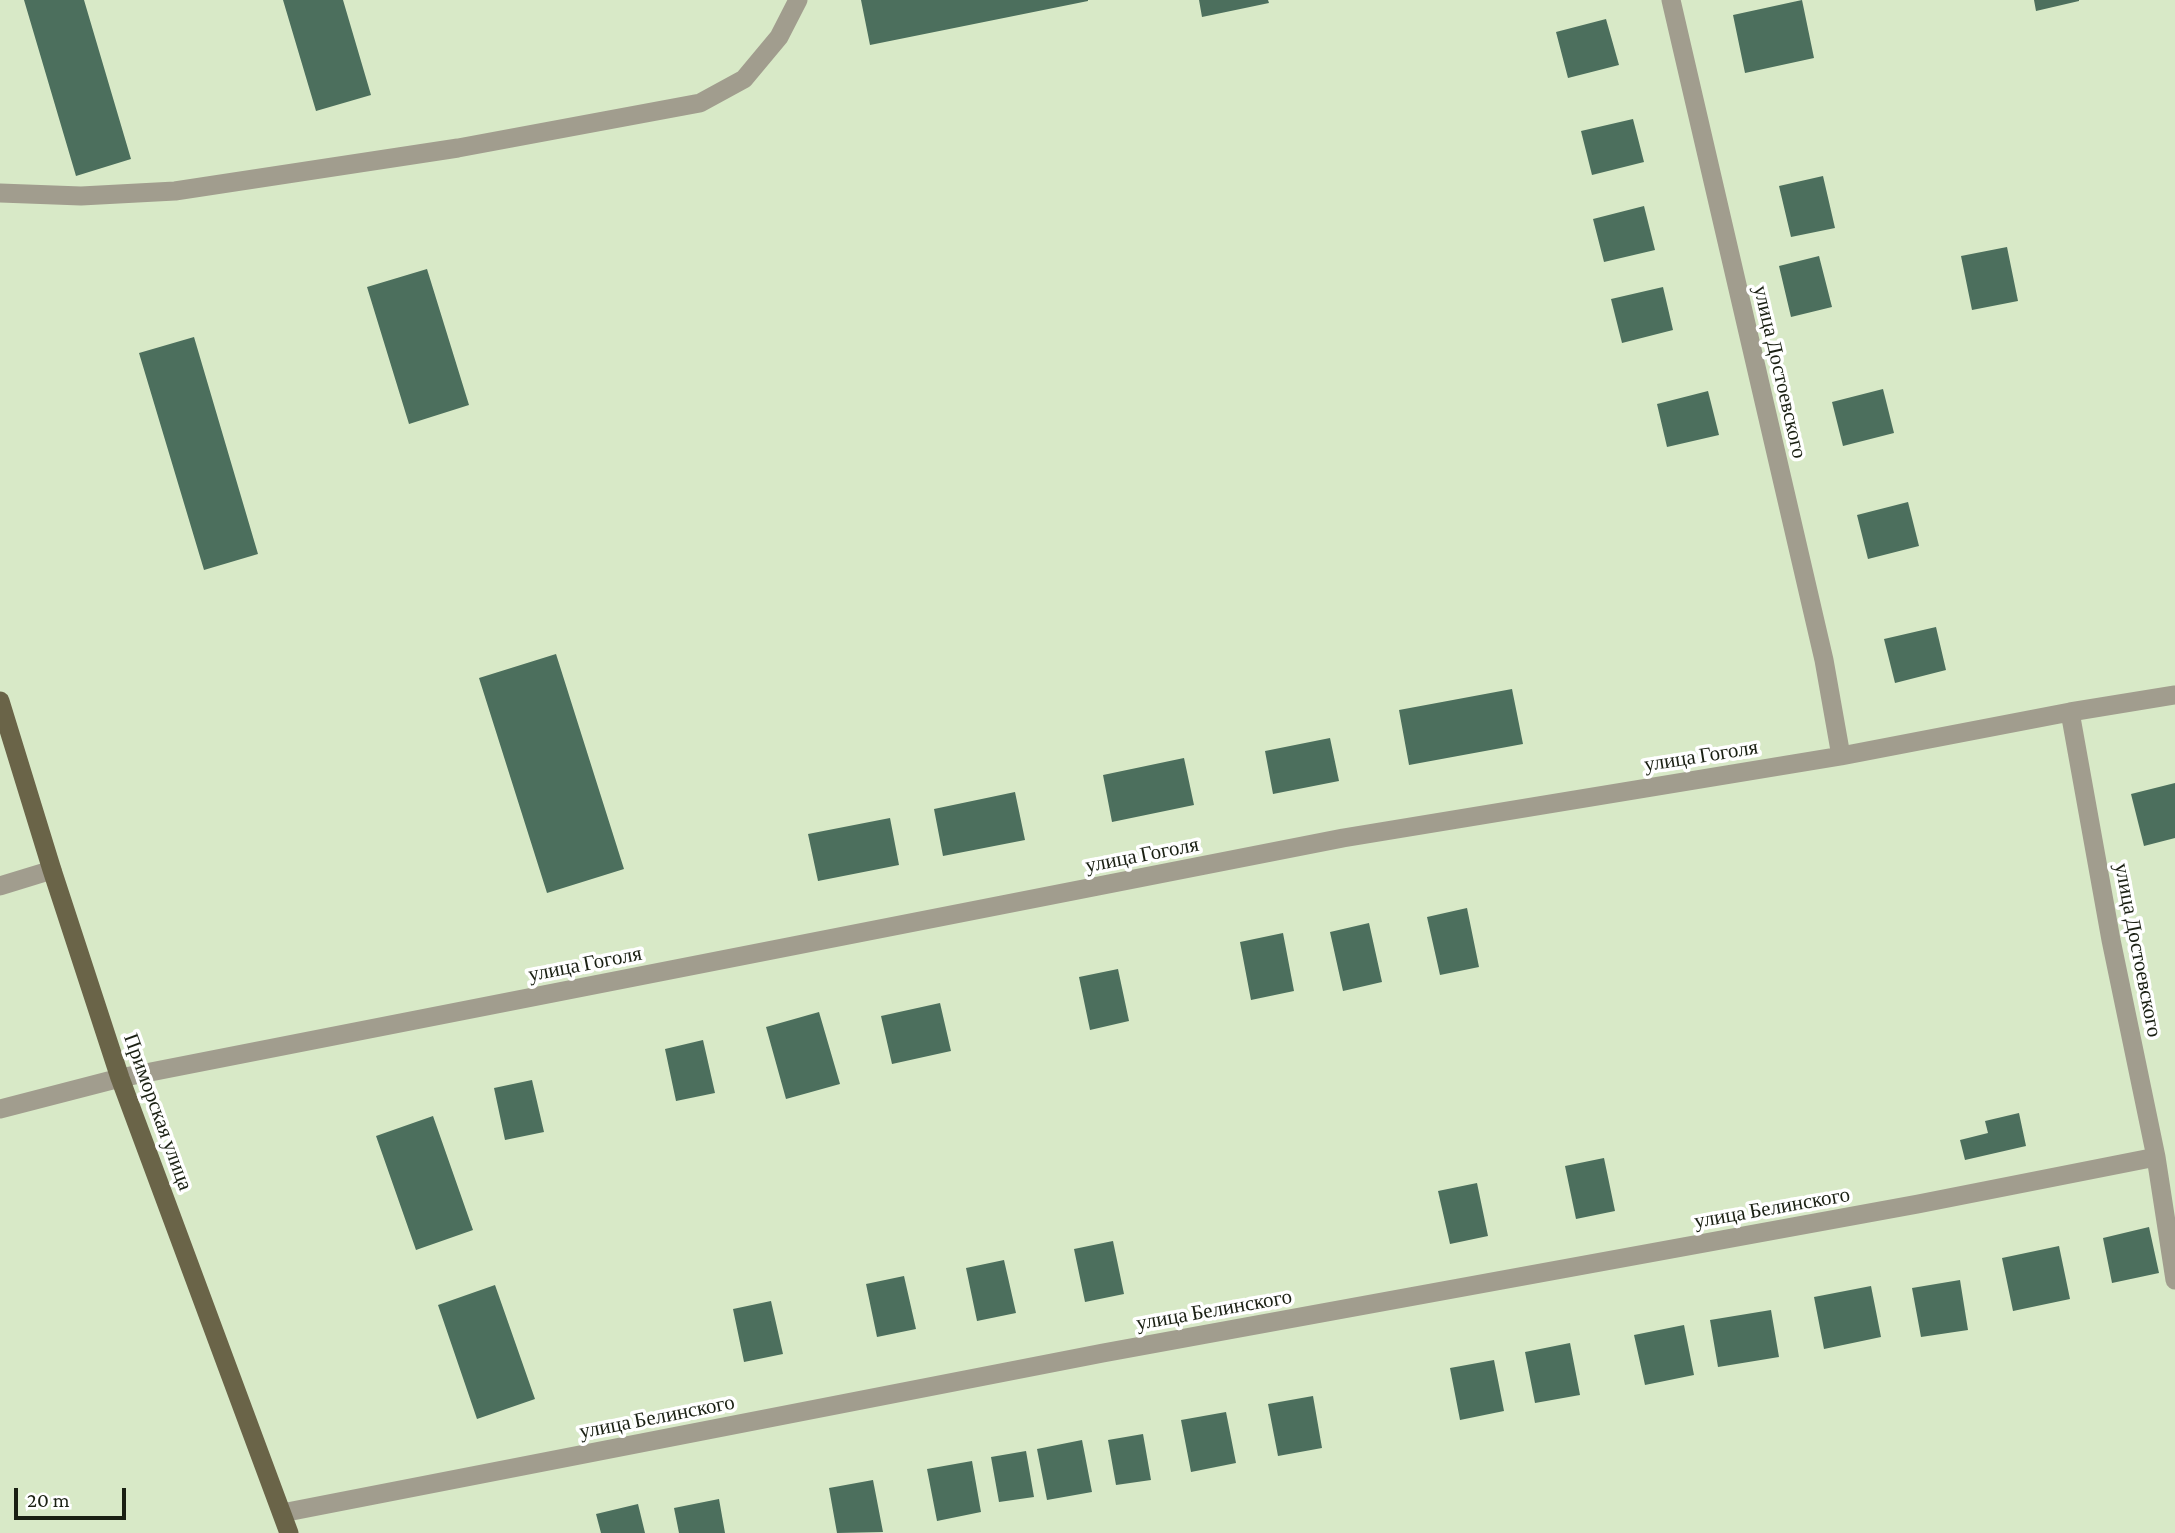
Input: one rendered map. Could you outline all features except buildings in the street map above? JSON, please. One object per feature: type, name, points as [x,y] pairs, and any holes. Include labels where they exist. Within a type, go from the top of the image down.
[{"type":"main road","name":"Приморская улица","points":[[0,701],[120,1078],[289,1533]]},
{"type":"lane","points":[[0,193],[80,196],[175,191],[458,148],[700,103],[744,79],[779,37],[798,0]]},
{"type":"lane","name":"улица Достоевского","points":[[1671,0],[1824,660],[1842,756]]},
{"type":"lane","name":"улица Гоголя","points":[[0,1109],[120,1078],[1343,838],[1842,756],[2070,712],[2175,695]]},
{"type":"lane","name":"улица Достоевского","points":[[2070,712],[2156,1157],[2175,1280]]},
{"type":"lane","points":[[0,886],[52,870]]},
{"type":"lane","name":"улица Белинского","points":[[282,1513],[1103,1353],[1891,1209],[2156,1157]]}]
